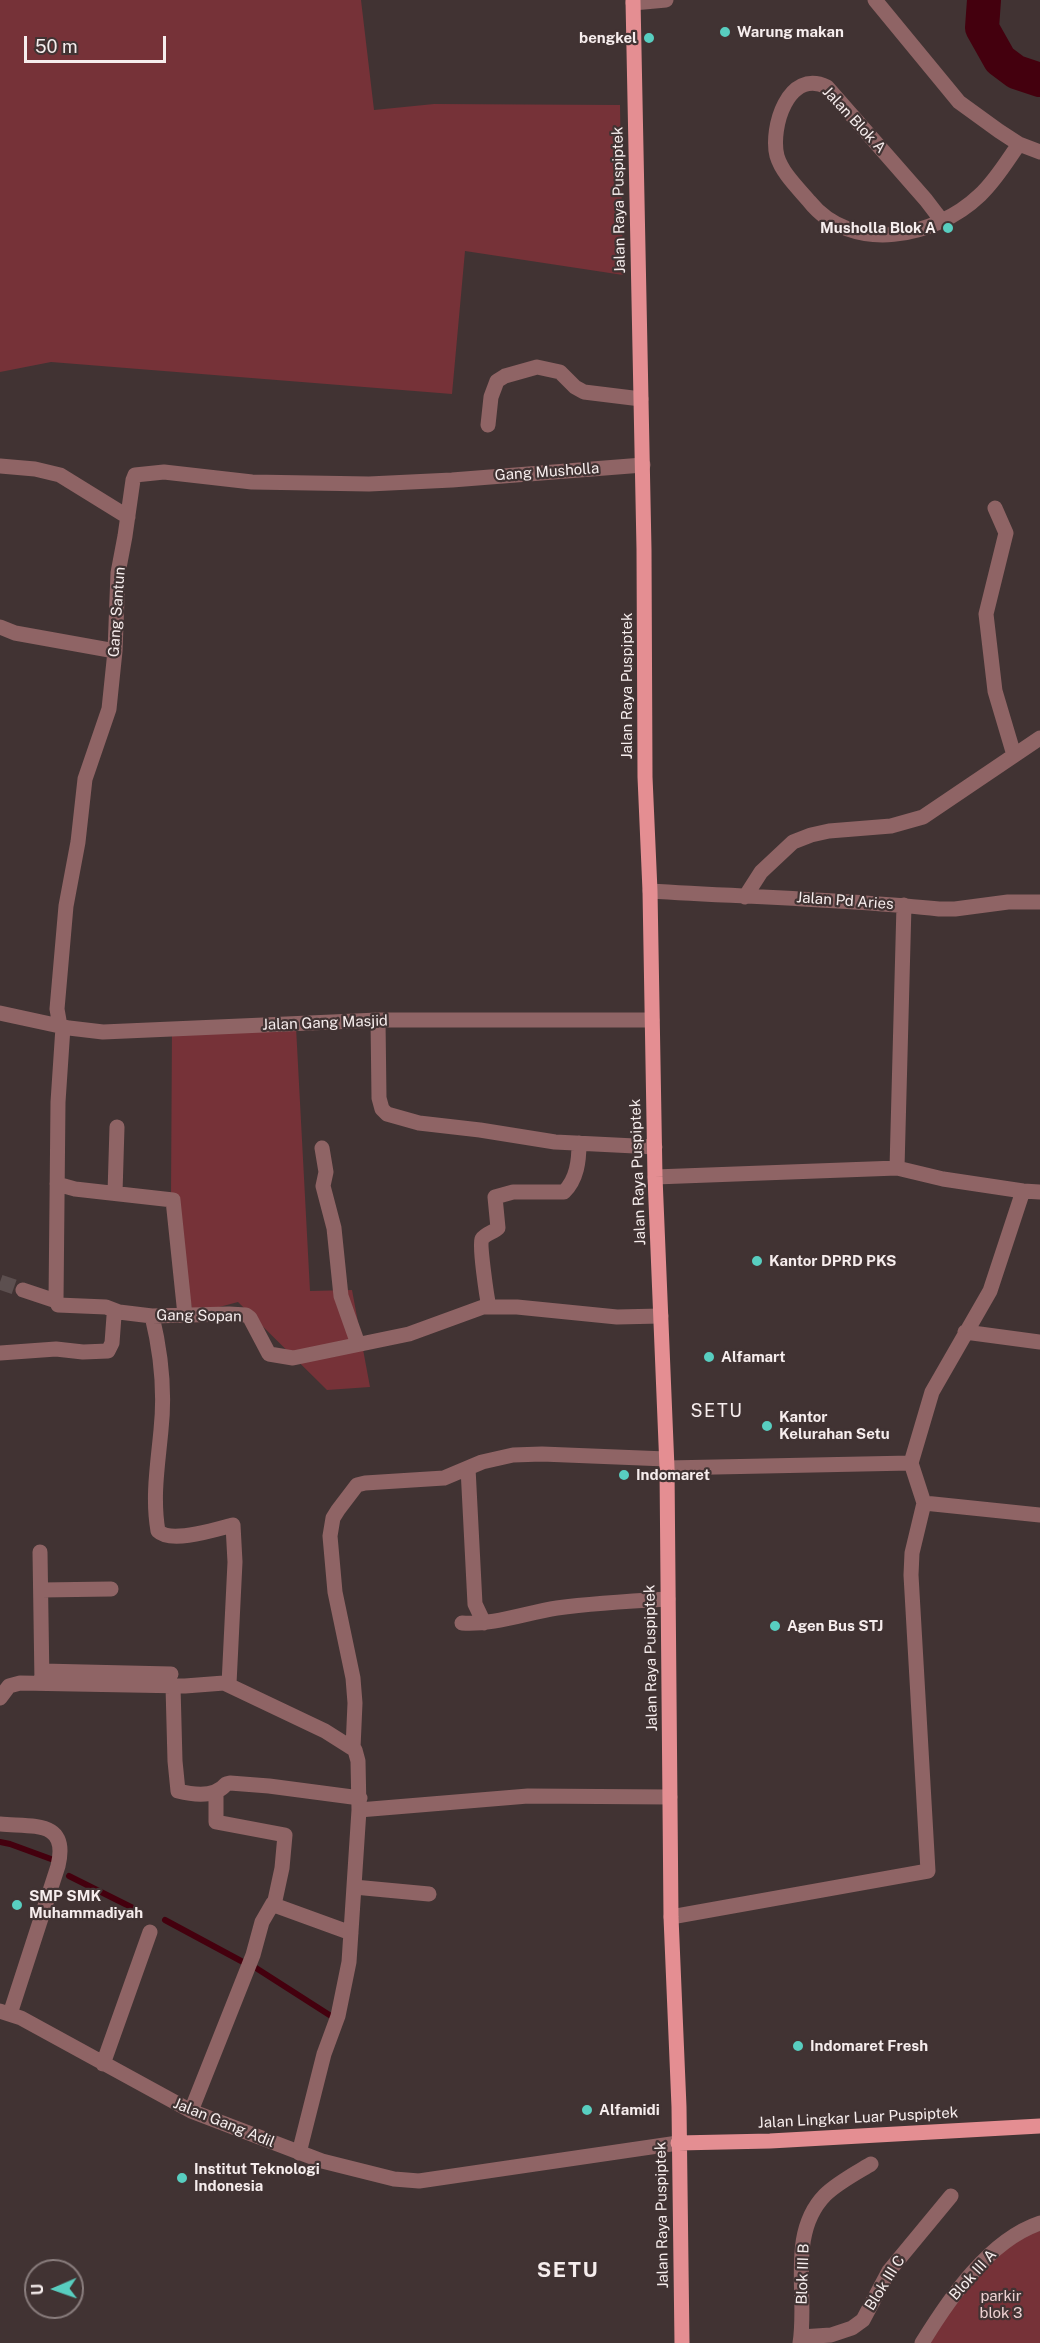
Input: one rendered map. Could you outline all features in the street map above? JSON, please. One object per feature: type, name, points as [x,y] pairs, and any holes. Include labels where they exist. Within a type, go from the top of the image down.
[{"type":"main road","name":"Jalan Raya Puspiptek","points":[[633,1],[643,465],[645,777],[650,891],[655,1177],[667,1463],[671,1917],[682,2343]]},
{"type":"main road","name":"Jalan Lingkar Luar Puspiptek","points":[[678,2143],[770,2142],[1040,2126]]},
{"type":"street","points":[[633,1],[666,0]]},
{"type":"street","points":[[875,0],[959,102],[990,126],[1020,144],[1040,152]]},
{"type":"street","name":"Jalan Blok A","points":[[942,221],[827,87],[819,83],[812,83],[791,93],[783,104],[780,114],[776,144],[781,167],[816,211],[838,226],[871,235],[892,236],[942,221],[981,195],[1020,144]]},
{"type":"street","points":[[488,425],[491,397],[497,381],[531,367],[560,372],[575,387],[584,392],[641,399]]},
{"type":"street","name":"Gang Musholla","points":[[452,480],[643,465]]},
{"type":"street","points":[[0,466],[35,469],[60,475],[128,517]]},
{"type":"street","name":"Gang Santun","points":[[62,1026],[57,1009],[66,906],[78,842],[85,779],[109,709],[115,651],[118,573],[135,475],[164,472],[252,482],[369,484],[452,480]]},
{"type":"street","points":[[995,508],[1006,533],[986,614],[995,691],[1014,755]]},
{"type":"street","points":[[0,627],[15,633],[115,651]]},
{"type":"street","points":[[745,897],[761,872],[793,842],[829,831],[891,826],[923,817],[1040,738]]},
{"type":"street","name":"Jalan Pd Aries","points":[[650,891],[745,897],[814,898],[956,909],[1008,902],[1040,902]]},
{"type":"street","points":[[897,1168],[904,905]]},
{"type":"street","name":"Jalan Gang Masjid","points":[[0,1013],[85,1031],[378,1020],[652,1020]]},
{"type":"street","points":[[378,1020],[379,1098],[382,1109],[387,1114],[419,1123],[555,1142],[655,1147]]},
{"type":"street","points":[[56,1301],[59,1072],[62,1026]]},
{"type":"street","points":[[115,1193],[117,1127]]},
{"type":"street","points":[[489,1307],[484,1287],[481,1245],[484,1236],[498,1228],[495,1197],[513,1192],[564,1192],[576,1172],[579,1143]]},
{"type":"street","points":[[322,1148],[326,1172],[323,1186],[334,1228],[341,1296],[358,1344]]},
{"type":"street","points":[[655,1177],[897,1168],[944,1179],[1040,1192]]},
{"type":"street","points":[[57,1184],[75,1189],[173,1200],[185,1315]]},
{"type":"street","points":[[671,1917],[928,1871],[911,1575],[912,1553],[924,1503],[911,1463],[932,1392],[990,1291],[1023,1191]]},
{"type":"street","name":"Gang Sopan","points":[[23,1290],[56,1301],[60,1305],[106,1307],[119,1312],[152,1316],[229,1314],[249,1316],[267,1352],[292,1358],[409,1334],[477,1309],[489,1307],[617,1317],[661,1316]]},
{"type":"street","points":[[0,1353],[56,1349],[83,1352],[108,1351],[112,1343],[114,1316],[119,1312]]},
{"type":"street","points":[[152,1316],[159,1352],[162,1389],[161,1429],[156,1474],[158,1531],[164,1535],[197,1534],[233,1524],[235,1562],[229,1684]]},
{"type":"street","points":[[965,1332],[1040,1342]]},
{"type":"street","points":[[298,2153],[324,2054],[339,2016],[349,1962],[359,1804],[358,1761],[353,1748],[355,1703],[353,1678],[335,1592],[330,1536],[333,1518],[360,1484],[444,1478],[491,1459],[520,1455],[667,1463],[911,1463]]},
{"type":"street","points":[[468,1468],[475,1604],[484,1623]]},
{"type":"street","points":[[924,1503],[1040,1515]]},
{"type":"street","points":[[40,1552],[42,1677]]},
{"type":"street","points":[[41,1590],[111,1589]]},
{"type":"street","points":[[462,1623],[484,1623],[556,1608],[668,1599]]},
{"type":"street","points":[[1,1693],[12,1683],[42,1677],[217,1682],[229,1684],[325,1731],[353,1748]]},
{"type":"street","points":[[172,1680],[178,1791],[216,1793],[230,1783],[269,1786],[359,1804],[528,1796],[670,1797]]},
{"type":"street","points":[[191,2111],[253,1955],[262,1922],[273,1903],[282,1868],[285,1835],[216,1822],[216,1793]]},
{"type":"street","points":[[0,1824],[50,1830],[58,1838],[61,1849],[58,1866],[5,2012]]},
{"type":"street","points":[[354,1887],[429,1894]]},
{"type":"street","points":[[273,1903],[351,1934]]},
{"type":"street","points":[[103,2064],[150,1932]]},
{"type":"street","name":"Jalan Gang Adil","points":[[5,2012],[191,2111],[298,2153],[372,2174],[419,2181],[678,2143]]},
{"type":"street","name":"Blok III B","points":[[800,2340],[803,2238],[808,2220],[826,2194],[871,2163]]},
{"type":"street","name":"Blok III C","points":[[800,2340],[831,2335],[852,2328],[862,2320],[889,2271],[951,2196]]},
{"type":"street","name":"Blok III A","points":[[922,2343],[950,2299],[1004,2241],[1040,2223]]},
{"type":"green space","points":[[0,0],[361,0],[374,110],[434,104],[620,105],[623,275],[465,251],[452,394],[51,362],[0,372]]},
{"type":"green space","points":[[172,1027],[296,1027],[310,1291],[352,1290],[370,1387],[327,1390],[238,1302],[193,1314],[171,1195]]},
{"type":"green space","name":"parkir blok 3","points":[[1040,2231],[1040,2343],[926,2343],[955,2297],[1020,2235]]},
{"type":"waterway","points":[[984,0],[982,28],[1000,60],[1016,72],[1040,80]]},
{"type":"waterway","points":[[0,1842],[51,1859]]},
{"type":"waterway","points":[[69,1876],[139,1911]]},
{"type":"waterway","points":[[165,1920],[243,1962]]},
{"type":"waterway","points":[[256,1968],[331,2016]]},
{"type":"tunnel","points":[[0,1282],[23,1290]]},
{"type":"place","name":"Warung makan","points":[[725,32]]},
{"type":"place","name":"bengkel","points":[[649,38]]},
{"type":"place","name":"Musholla Blok A","points":[[948,228]]},
{"type":"place","name":"Kantor DPRD PKS","points":[[757,1261]]},
{"type":"place","name":"Alfamart","points":[[709,1357]]},
{"type":"place","name":"Kantor Kelurahan Setu","points":[[767,1426]]},
{"type":"place","name":"Indomaret","points":[[624,1475]]},
{"type":"place","name":"Agen Bus STJ","points":[[775,1626]]},
{"type":"place","name":"SMP SMK Muhammadiyah","points":[[17,1905]]},
{"type":"place","name":"Indomaret Fresh","points":[[798,2046]]},
{"type":"place","name":"Alfamidi","points":[[587,2110]]},
{"type":"place","name":"Institut Teknologi Indonesia","points":[[182,2178]]},
{"type":"district","name":"SETU","points":[[717,1411]]},
{"type":"district","name":"SETU","points":[[568,2271]]}]
